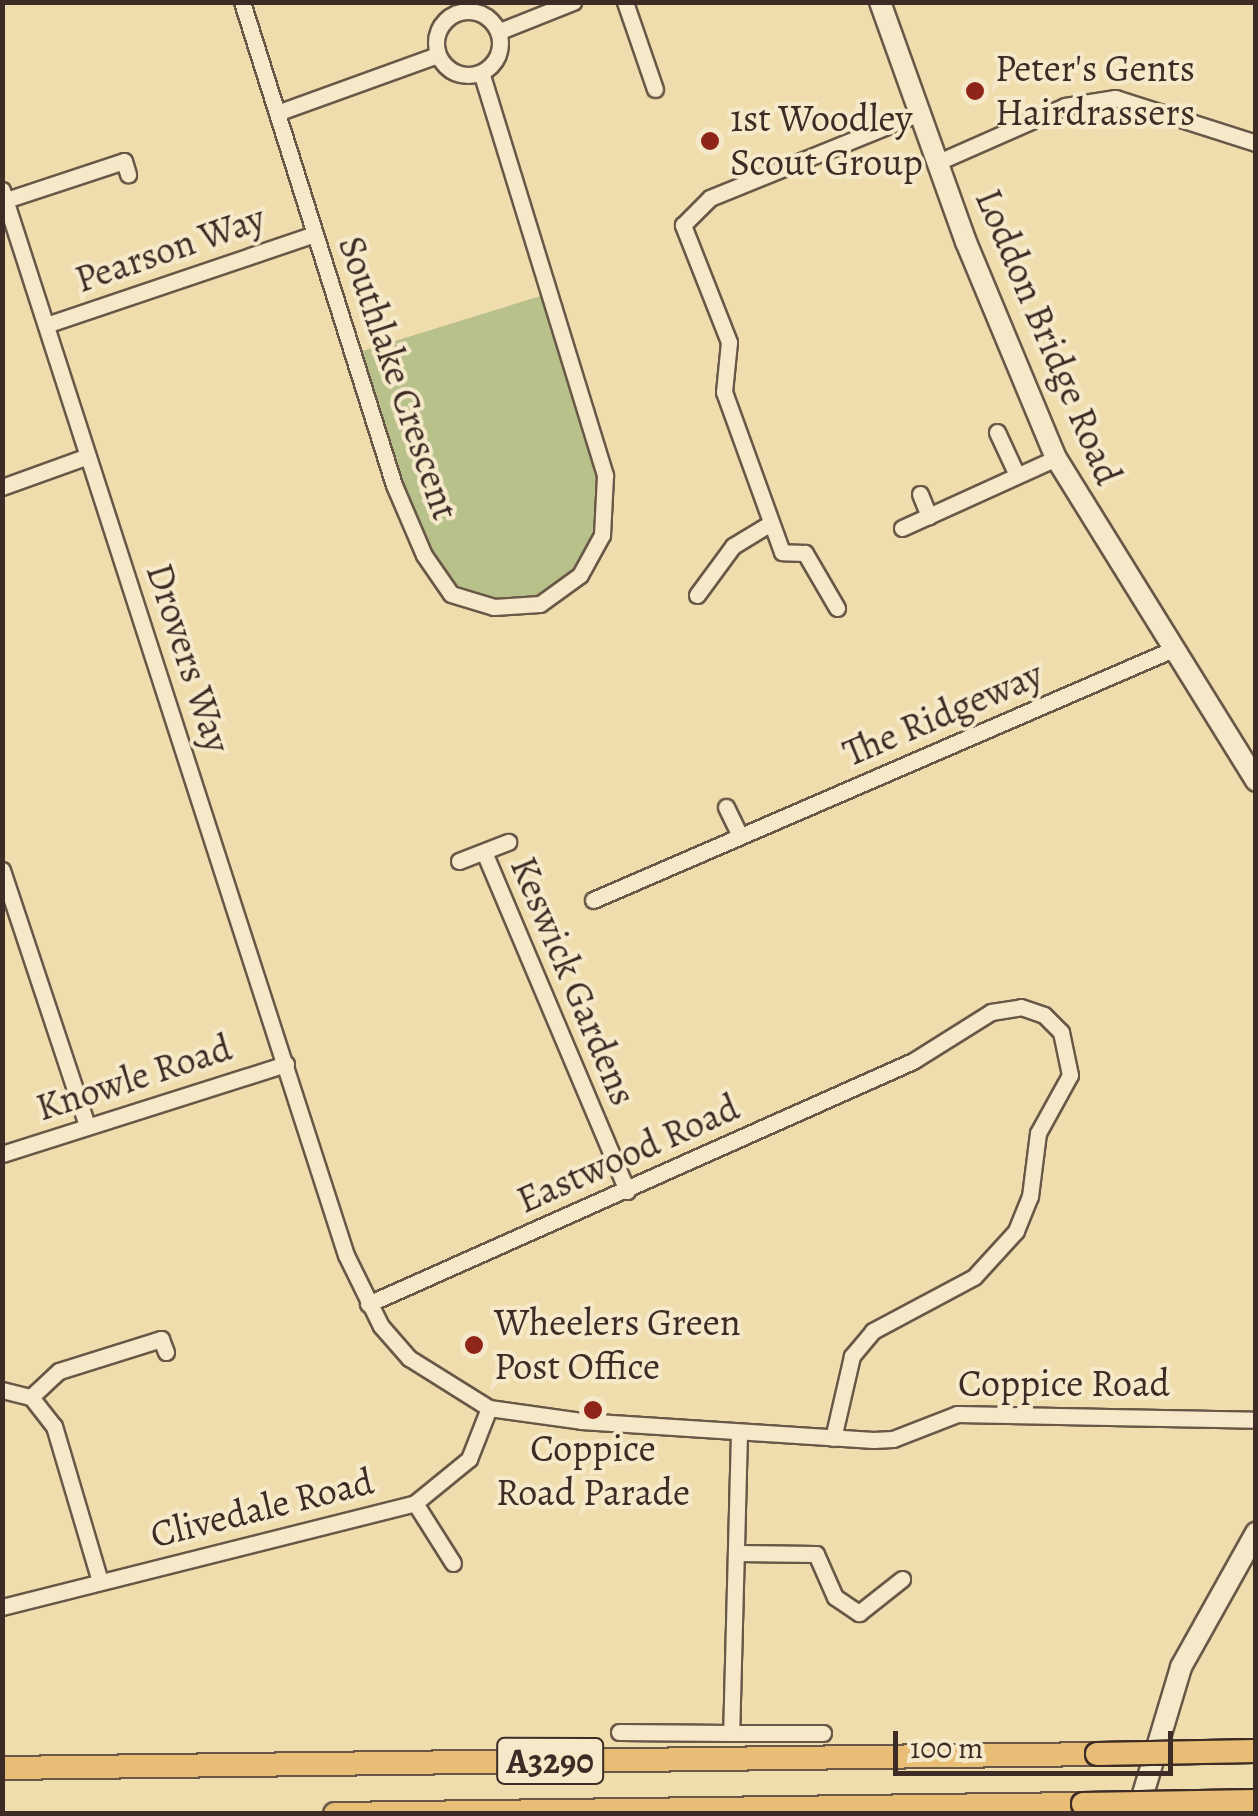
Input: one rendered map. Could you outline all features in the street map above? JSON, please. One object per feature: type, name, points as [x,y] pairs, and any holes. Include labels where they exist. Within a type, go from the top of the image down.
[{"type":"main road","name":"A3290","points":[[2,1768],[1256,1751]]},
{"type":"main road","name":"A3290","points":[[335,1814],[1256,1801]]},
{"type":"street","name":"Southlake Crescent","points":[[242,2],[394,485],[424,554],[451,594],[494,606],[540,604],[580,575],[602,535],[605,475],[482,74]]},
{"type":"street","points":[[500,31],[573,2]]},
{"type":"street","points":[[624,2],[654,89]]},
{"type":"street","name":"Loddon Bridge Road","points":[[880,2],[917,114],[1056,458],[1171,650],[1256,781]]},
{"type":"street","points":[[456,7],[482,12],[500,31],[498,58],[482,74],[454,74],[437,55],[437,30],[456,7]]},
{"type":"street","points":[[277,113],[437,55]]},
{"type":"street","points":[[936,163],[1065,106],[1115,98],[1256,143]]},
{"type":"street","points":[[837,608],[805,553],[782,552],[770,523],[724,392],[729,342],[683,224],[710,198],[917,114]]},
{"type":"street","points":[[5,201],[124,161]]},
{"type":"street","name":"Drovers Way","points":[[5,201],[312,1147]]},
{"type":"street","name":"Pearson Way","points":[[46,325],[316,234]]},
{"type":"street","points":[[996,432],[1017,475]]},
{"type":"street","points":[[2,487],[88,456]]},
{"type":"street","points":[[902,528],[1056,458]]},
{"type":"street","points":[[920,494],[929,516]]},
{"type":"street","points":[[696,595],[732,546],[770,523]]},
{"type":"street","name":"The Ridgeway","points":[[593,900],[1171,650]]},
{"type":"street","points":[[726,806],[740,836]]},
{"type":"street","name":"Keswick Gardens","points":[[460,861],[508,842]]},
{"type":"street","name":"Keswick Gardens","points":[[484,852],[627,1191]]},
{"type":"street","points":[[2,870],[87,1126]]},
{"type":"street","name":"Eastwood Road","points":[[368,1304],[913,1061],[976,1020],[1021,1007],[1055,1022],[1070,1074],[1038,1132],[1030,1196],[1016,1231],[974,1277],[873,1331],[852,1356],[833,1438]]},
{"type":"street","name":"Knowle Road","points":[[2,1154],[286,1064]]},
{"type":"street","name":"Coppice Road","points":[[312,1147],[368,1304],[408,1358],[488,1408],[740,1433],[893,1439],[958,1414],[1256,1420]]},
{"type":"street","points":[[31,1397],[58,1370],[161,1338]]},
{"type":"street","points":[[2,1390],[31,1397],[54,1426],[100,1581]]},
{"type":"street","name":"Clivedale Road","points":[[2,1607],[415,1503],[468,1459],[488,1408]]},
{"type":"street","points":[[731,1732],[740,1433]]},
{"type":"street","points":[[415,1503],[453,1563]]},
{"type":"street","points":[[1137,1814],[1181,1667],[1256,1533]]},
{"type":"street","points":[[737,1554],[816,1554],[835,1596],[860,1613],[902,1580]]},
{"type":"street","points":[[618,1732],[823,1734]]},
{"type":"green space","points":[[550,293],[605,475],[602,535],[580,575],[540,604],[494,607],[451,594],[424,555],[353,354]]},
{"type":"place","name":"Peter's Gents Hairdrassers","points":[[975,91]]},
{"type":"place","name":"1st Woodley Scout Group","points":[[710,141]]},
{"type":"place","name":"Wheelers Green Post Office","points":[[474,1345]]},
{"type":"place","name":"Coppice Road Parade","points":[[593,1410]]}]
